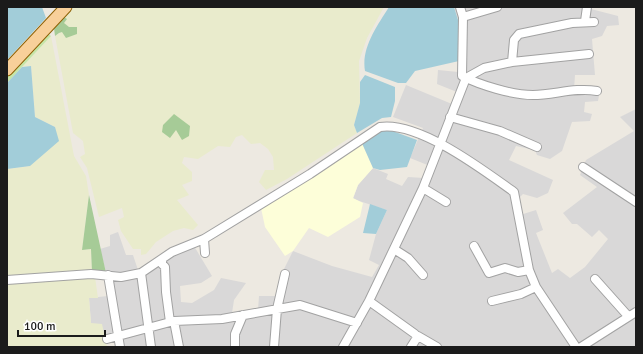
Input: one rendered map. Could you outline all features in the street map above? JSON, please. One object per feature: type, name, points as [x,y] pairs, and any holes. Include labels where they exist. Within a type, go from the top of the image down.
[{"type":"main road","points":[[7,70],[66,7]]},
{"type":"street","points":[[461,7],[463,17],[462,76],[495,88],[528,95],[582,90],[597,91]]},
{"type":"street","points":[[463,17],[497,7]]},
{"type":"street","points":[[512,62],[514,40],[516,35],[590,22],[587,7]]},
{"type":"street","points":[[343,347],[369,301],[422,188],[466,78],[484,68],[512,62],[589,54]]},
{"type":"street","points":[[450,117],[500,131],[537,148]]},
{"type":"street","points":[[7,280],[91,274],[120,277],[141,273],[172,252],[204,239],[310,174],[380,127],[389,126],[410,130],[440,144],[487,173],[514,192],[529,270],[536,287],[576,347]]},
{"type":"street","points":[[584,167],[636,202]]},
{"type":"street","points":[[422,188],[446,202]]},
{"type":"street","points":[[204,239],[205,253]]},
{"type":"street","points":[[474,246],[488,273],[505,268],[518,272],[529,270]]},
{"type":"street","points":[[394,249],[408,258],[422,275]]},
{"type":"street","points":[[162,259],[162,264],[165,267],[165,283],[172,321],[179,347]]},
{"type":"street","points":[[141,273],[147,328],[151,347]]},
{"type":"street","points":[[274,347],[277,309],[285,274]]},
{"type":"street","points":[[108,275],[120,347]]},
{"type":"street","points":[[595,279],[628,316]]},
{"type":"street","points":[[492,301],[521,294],[536,287]]},
{"type":"street","points":[[369,301],[415,334]]},
{"type":"street","points":[[107,339],[118,338],[172,321],[209,320],[304,306],[357,323]]},
{"type":"street","points":[[581,347],[636,312]]},
{"type":"street","points":[[235,347],[236,334],[243,315]]},
{"type":"street","points":[[411,347],[418,336],[438,347]]},
{"type":"shaded area","points":[[74,7],[384,7],[367,38],[359,61],[360,103],[354,125],[357,133],[287,179],[266,190],[259,182],[265,170],[274,170],[273,157],[268,149],[260,143],[251,144],[242,135],[236,137],[230,147],[218,146],[198,159],[184,157],[182,163],[192,172],[192,181],[182,185],[189,195],[177,200],[198,225],[193,230],[184,228],[173,231],[156,242],[146,254],[141,255],[141,249],[133,249],[121,231],[118,220],[124,217],[122,208],[99,217],[87,168],[80,157],[85,154],[83,141],[73,133],[55,36],[69,27],[63,23],[67,19],[64,17]]},
{"type":"shaded area","points":[[454,7],[591,7],[591,9],[618,16],[619,25],[607,26],[602,36],[592,39],[595,75],[575,75],[574,89],[600,90],[598,101],[585,102],[584,112],[592,114],[590,121],[572,122],[562,151],[550,159],[537,155],[535,150],[516,146],[509,160],[553,180],[548,193],[537,198],[523,194],[518,199],[520,215],[536,210],[543,230],[536,233],[552,273],[558,269],[570,278],[585,267],[608,239],[599,230],[592,237],[577,224],[572,224],[563,213],[597,187],[580,175],[586,160],[634,131],[620,117],[636,109],[636,347],[118,347],[117,339],[105,340],[91,323],[89,298],[108,296],[106,273],[100,249],[110,246],[110,235],[118,232],[126,255],[133,255],[138,270],[191,241],[212,276],[201,283],[180,286],[181,302],[192,303],[214,290],[221,278],[246,283],[234,300],[232,313],[258,310],[259,296],[278,296],[282,273],[293,251],[332,266],[372,277],[379,265],[369,260],[376,234],[387,210],[353,199],[358,185],[373,168],[388,174],[386,179],[402,186],[408,177],[424,178],[430,166],[410,158],[423,128],[393,117],[406,85],[452,104],[457,92],[437,84],[438,70],[458,72],[458,20]]},
{"type":"shaded area","points":[[64,17],[67,19],[64,23],[69,27],[77,27],[77,34],[66,38],[62,32],[55,36],[54,28]]},
{"type":"shaded area","points":[[51,36],[74,156],[86,176],[89,195],[82,250],[91,249],[92,272],[7,279],[7,169],[30,166],[55,127],[35,117],[31,66],[22,67]]},
{"type":"shaded area","points":[[174,114],[190,126],[189,136],[182,140],[176,130],[170,138],[162,132],[163,125]]},
{"type":"shaded area","points":[[361,141],[373,168],[358,185],[353,198],[363,203],[360,217],[328,237],[309,228],[293,251],[285,256],[265,227],[261,208]]},
{"type":"shaded area","points":[[89,195],[106,273],[92,272],[91,249],[82,250]]},
{"type":"shaded area","points":[[95,277],[98,298],[89,298],[91,323],[102,324],[107,347],[7,347],[7,284]]},
{"type":"green space","points":[[47,33],[51,36],[7,83],[7,76]]},
{"type":"water","points":[[7,7],[42,7],[46,18],[7,60]]},
{"type":"water","points":[[389,7],[454,7],[458,20],[459,61],[415,71],[406,83],[398,83],[365,71],[365,54],[371,38]]},
{"type":"water","points":[[31,66],[35,117],[55,127],[59,141],[30,166],[7,169],[7,83],[22,67]]},
{"type":"water","points":[[365,75],[395,87],[395,101],[391,117],[382,118],[357,133],[354,125],[360,103],[360,82]]},
{"type":"water","points":[[387,129],[417,140],[407,167],[380,170],[373,168],[361,141],[378,130]]},
{"type":"water","points":[[370,204],[387,210],[376,234],[363,233]]}]
